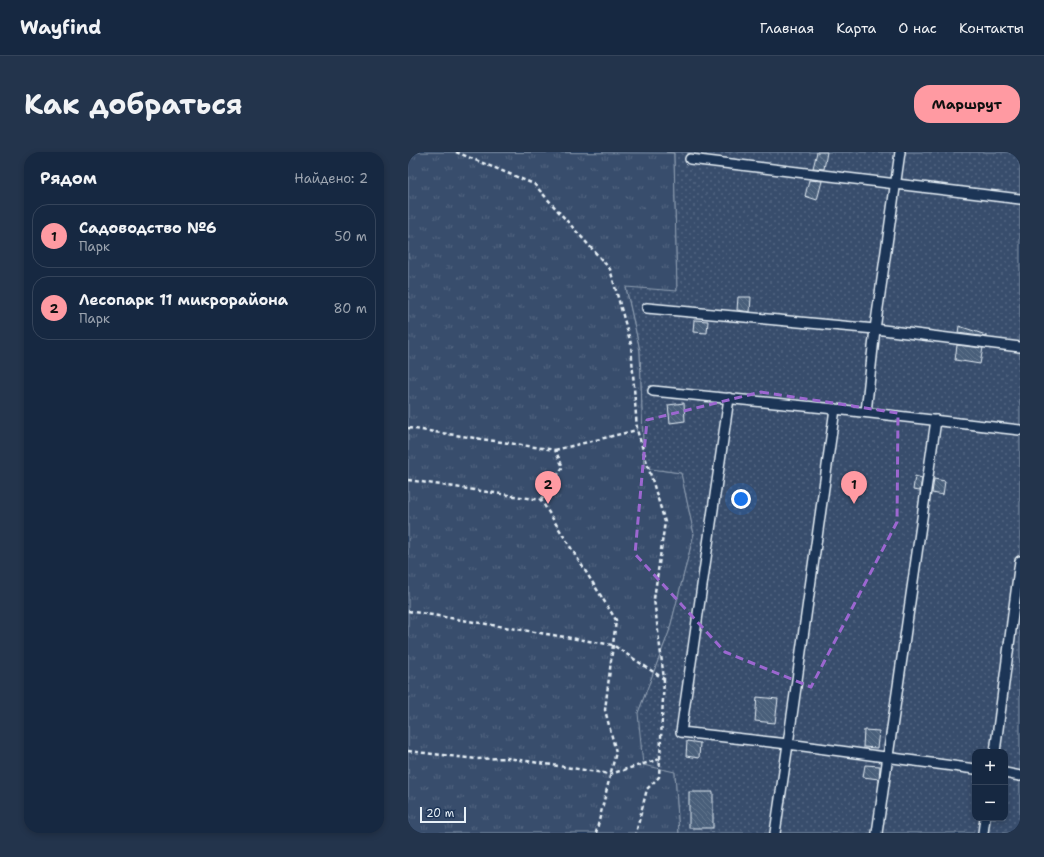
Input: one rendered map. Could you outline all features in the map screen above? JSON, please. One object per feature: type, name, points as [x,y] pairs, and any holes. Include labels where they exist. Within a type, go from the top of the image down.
[{"type":"lane","points":[[866,412],[875,329],[900,152]]},
{"type":"lane","points":[[690,159],[1020,199]]},
{"type":"lane","points":[[647,308],[875,329],[1020,347]]},
{"type":"lane","points":[[653,391],[866,412],[1020,430]]},
{"type":"lane","points":[[729,398],[681,732],[788,744],[972,769]]},
{"type":"lane","points":[[775,833],[835,409]]},
{"type":"lane","points":[[877,833],[936,420]]},
{"type":"lane","points":[[995,749],[1020,561]]},
{"type":"lane","points":[[1008,774],[1020,776]]},
{"type":"lane","points":[[983,833],[985,821]]},
{"type":"path","points":[[456,152],[534,184],[610,269],[631,344],[637,430],[665,522],[654,599],[664,679],[659,777],[647,789],[636,833]]},
{"type":"path","points":[[408,428],[556,450],[637,430]]},
{"type":"path","points":[[541,500],[563,467],[556,450]]},
{"type":"path","points":[[408,480],[541,500],[616,620],[605,710],[616,752],[596,833]]},
{"type":"path","points":[[408,611],[613,645],[664,679]]},
{"type":"path","points":[[408,750],[476,760],[507,758],[610,774],[660,760]]},
{"type":"highlighted area","points":[[761,392],[898,413],[897,522],[811,687],[725,652],[635,554],[647,420]]},
{"type":"green space","points":[[408,152],[674,153],[677,292],[626,288],[640,350],[644,468],[681,473],[694,534],[669,632],[638,713],[675,772],[679,833],[408,833]]},
{"type":"green space","points":[[666,152],[1020,152],[1020,833],[679,833],[675,772],[643,765],[638,713],[669,632],[694,534],[681,473],[644,468],[640,350],[626,287],[677,291],[674,153]]},
{"type":"building","points":[[817,152],[827,152],[824,169],[813,168]]},
{"type":"building","points":[[809,180],[822,181],[817,200],[805,196]]},
{"type":"building","points":[[738,297],[751,297],[750,312],[737,310]]},
{"type":"building","points":[[694,320],[708,321],[707,333],[693,332]]},
{"type":"building","points":[[959,326],[986,335],[986,337],[958,333]]},
{"type":"building","points":[[957,345],[983,348],[980,364],[955,360]]},
{"type":"building","points":[[684,403],[685,421],[670,423],[668,405]]},
{"type":"building","points":[[915,476],[922,478],[920,491],[913,490]]},
{"type":"building","points":[[934,479],[945,481],[943,495],[932,493]]},
{"type":"building","points":[[757,697],[778,699],[775,723],[755,721]]},
{"type":"building","points":[[864,730],[879,731],[877,748],[863,747]]},
{"type":"building","points":[[687,741],[700,743],[699,758],[686,756]]},
{"type":"building","points":[[865,765],[880,766],[879,779],[863,777]]},
{"type":"building","points":[[689,792],[713,792],[713,828],[689,828]]},
{"type":"place","name":"Лесопарк 11 микрорайона","points":[[548,504]]},
{"type":"place","name":"Садоводство №6","points":[[854,504]]}]
